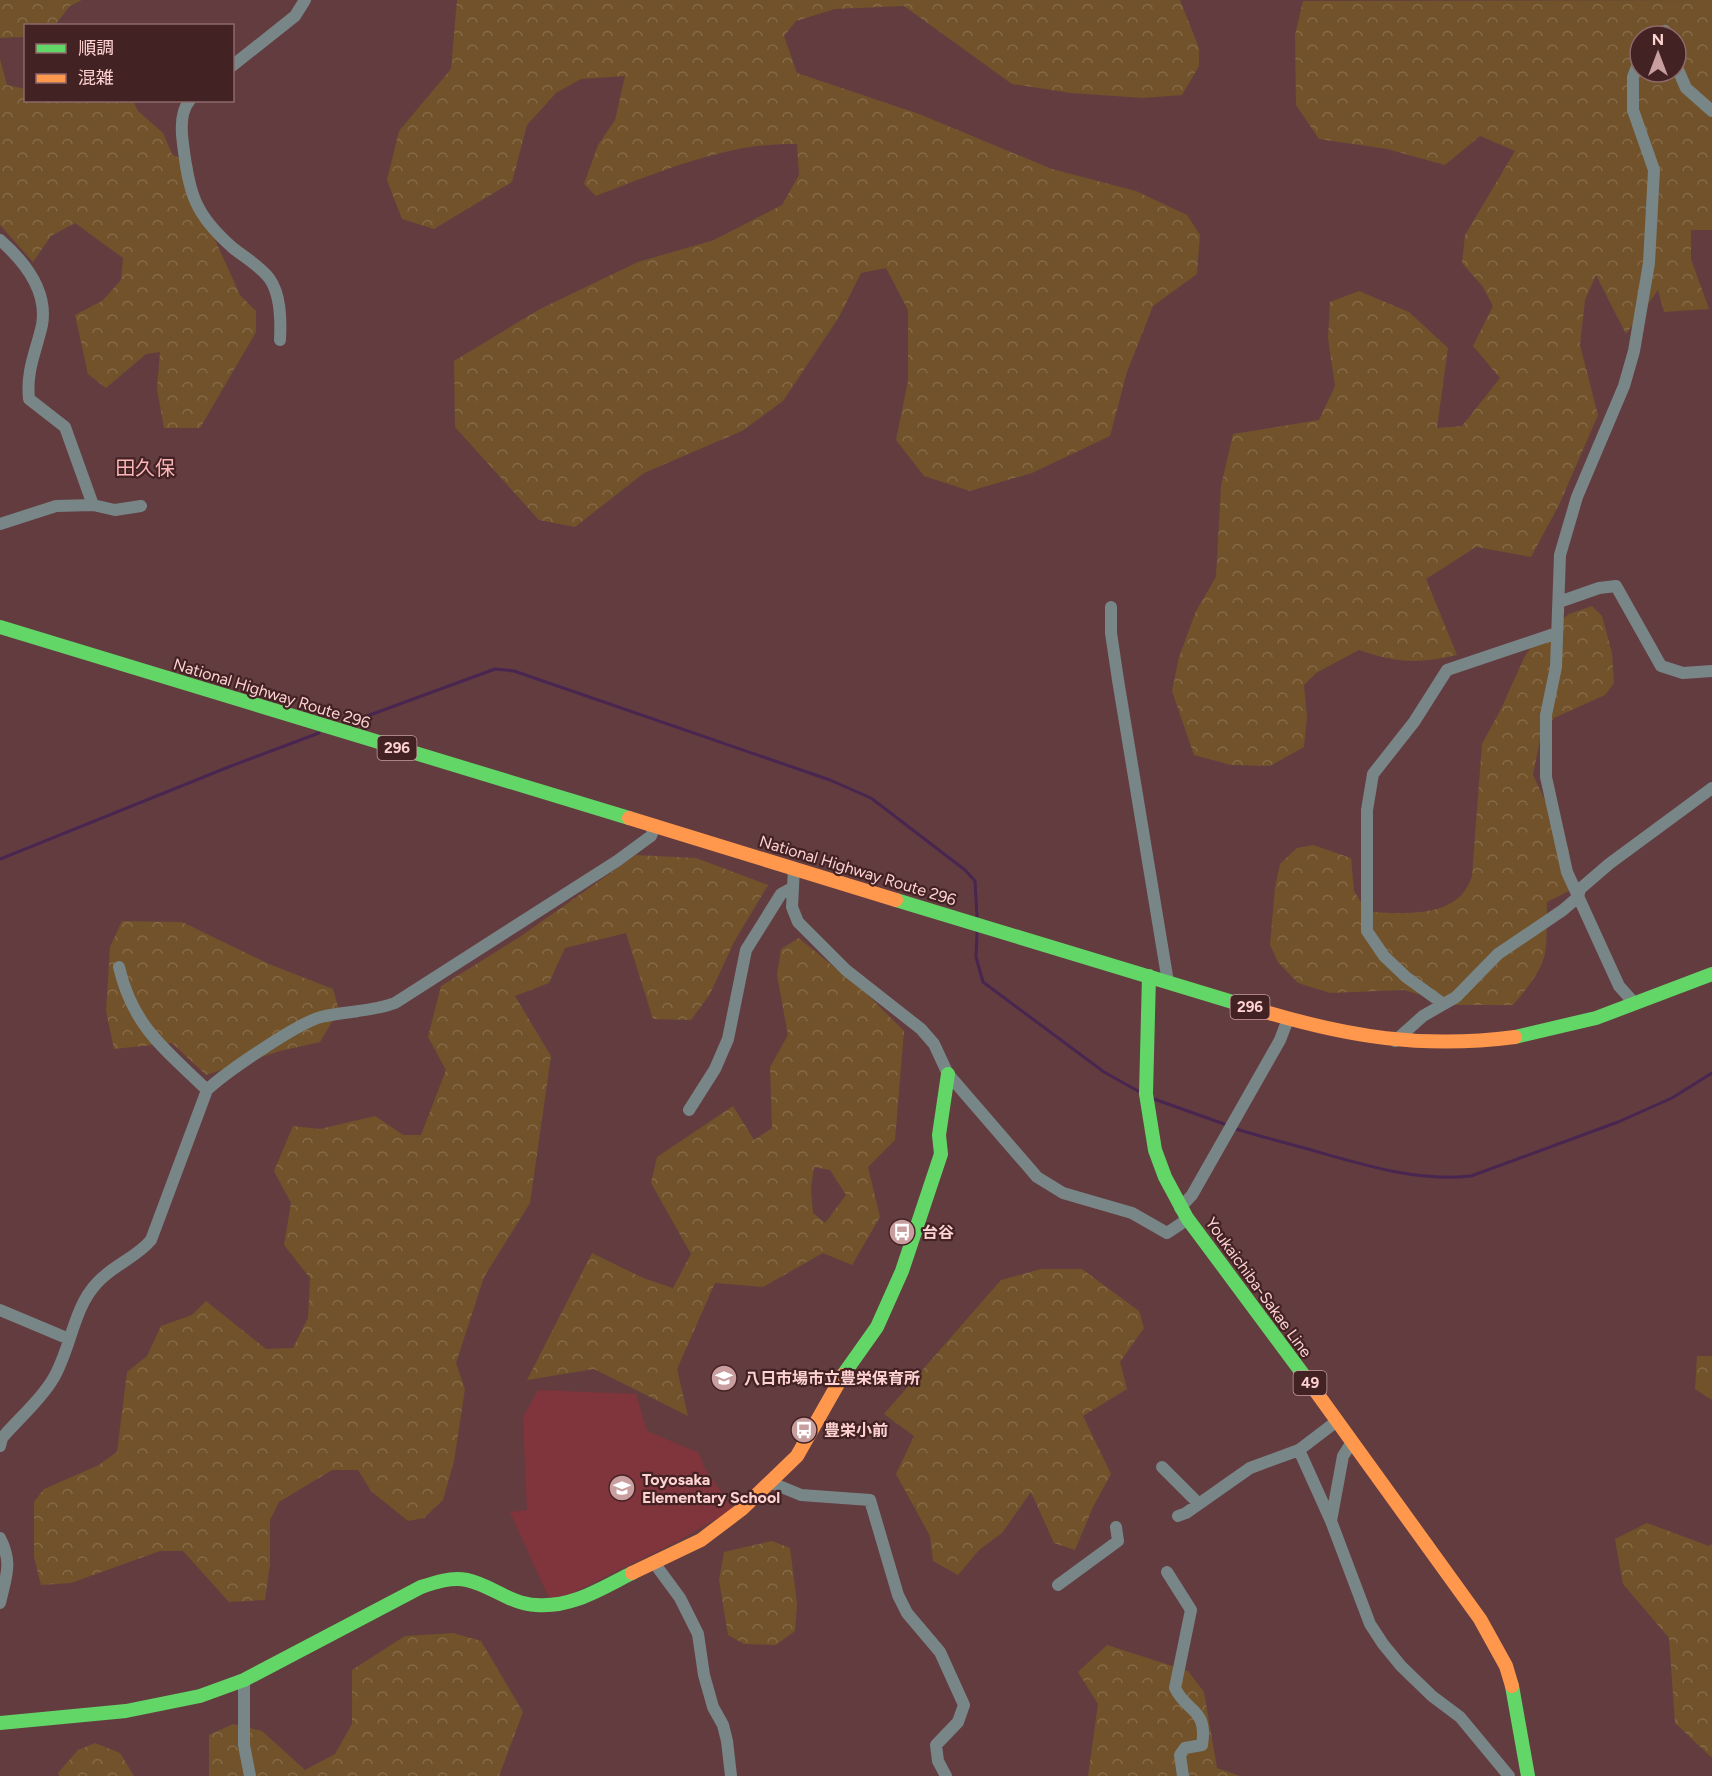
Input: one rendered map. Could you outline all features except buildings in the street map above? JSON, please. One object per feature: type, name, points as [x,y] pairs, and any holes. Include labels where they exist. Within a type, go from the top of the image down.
[{"type":"main road","name":"National Highway Route 296","points":[[0,627],[1288,1018],[1394,1041],[1450,1044],[1527,1037],[1583,1023],[1712,974]]},
{"type":"main road","name":"Youkaichiba-Sakae Line","points":[[1149,976],[1144,1081],[1146,1114],[1151,1142],[1184,1213],[1480,1619],[1506,1666],[1517,1706],[1528,1776]]},
{"type":"main road","points":[[0,1723],[162,1705],[200,1696],[244,1680],[421,1587],[440,1580],[469,1580],[521,1603],[553,1605],[572,1602],[655,1564],[700,1540],[742,1509],[772,1483],[797,1456],[823,1407],[877,1327],[902,1271],[941,1154],[939,1135],[948,1074]]},
{"type":"street","points":[[234,64],[295,16],[305,0]]},
{"type":"street","points":[[1633,84],[1633,110],[1654,170],[1649,263],[1634,351],[1627,377],[1577,497],[1560,555],[1556,667],[1546,716],[1546,777],[1567,872],[1619,986],[1635,1004]]},
{"type":"street","points":[[1684,84],[1712,111]]},
{"type":"street","points":[[189,102],[183,112],[182,138],[194,199],[201,216],[223,239],[269,278],[279,299],[280,339]]},
{"type":"street","points":[[0,240],[19,257],[35,280],[43,306],[42,325],[32,353],[27,386],[29,399],[65,427],[93,505]]},
{"type":"street","points":[[0,524],[56,506],[93,505],[115,510],[141,506]]},
{"type":"street","points":[[1559,602],[1599,588],[1616,586],[1661,666],[1683,673],[1712,671]]},
{"type":"street","points":[[1111,607],[1111,633],[1118,680],[1168,982]]},
{"type":"street","points":[[1442,1004],[1406,977],[1384,956],[1366,932],[1368,810],[1373,774],[1414,722],[1448,670],[1557,633]]},
{"type":"street","points":[[1394,1041],[1423,1016],[1456,997],[1498,954],[1551,920],[1578,897],[1580,889],[1609,864],[1712,788]]},
{"type":"street","points":[[0,1446],[3,1438],[55,1377],[86,1299],[97,1283],[125,1260],[142,1251],[151,1240],[207,1090],[221,1076],[320,1017],[381,1008],[395,1003],[617,861],[651,836],[655,825]]},
{"type":"street","points":[[794,868],[792,907],[798,922],[846,970],[921,1029],[934,1044],[948,1074],[1036,1177],[1062,1193],[1132,1213],[1167,1233],[1184,1213],[1280,1040],[1288,1018]]},
{"type":"street","points":[[689,1110],[715,1069],[728,1039],[746,950],[781,894],[792,888]]},
{"type":"street","points":[[119,966],[123,986],[140,1021],[167,1054],[207,1090]]},
{"type":"street","points":[[0,1310],[69,1339]]},
{"type":"street","points":[[1178,1515],[1186,1514],[1198,1503],[1250,1468],[1299,1450],[1337,1421]]},
{"type":"street","points":[[1331,1521],[1343,1456],[1352,1442]]},
{"type":"street","points":[[1299,1450],[1331,1521],[1370,1624],[1401,1666],[1432,1696],[1460,1717],[1509,1776]]},
{"type":"street","points":[[1162,1467],[1198,1503]]},
{"type":"street","points":[[772,1483],[801,1495],[870,1500],[898,1595],[907,1613],[940,1652],[964,1705],[958,1722],[936,1745],[938,1761],[946,1776]]},
{"type":"street","points":[[1058,1586],[1118,1541],[1116,1527]]},
{"type":"street","points":[[0,1538],[8,1554],[8,1568],[0,1603]]},
{"type":"street","points":[[655,1564],[680,1599],[698,1634],[704,1675],[713,1707],[723,1725],[727,1741],[731,1776]]},
{"type":"street","points":[[1167,1572],[1191,1610],[1175,1688],[1199,1717],[1204,1730],[1202,1745],[1185,1748],[1180,1755],[1183,1776]]},
{"type":"street","points":[[244,1680],[244,1745],[250,1776]]},
{"type":"shaded area","name":"Toyosaka Elementary School","points":[[538,1390],[636,1394],[647,1431],[699,1453],[704,1467],[733,1509],[678,1541],[564,1597],[549,1598],[510,1512],[527,1510],[523,1417]]},
{"type":"green space","points":[[0,0],[82,0],[70,6],[56,24],[24,24],[24,37],[0,38]]},
{"type":"green space","points":[[457,0],[1180,0],[1199,48],[1199,66],[1182,95],[1143,98],[1071,93],[1012,84],[904,6],[835,9],[796,21],[784,36],[797,73],[919,114],[1052,169],[1136,191],[1187,215],[1200,235],[1197,274],[1153,306],[1127,372],[1110,436],[1032,473],[970,491],[924,476],[896,440],[908,381],[908,310],[886,268],[861,273],[839,317],[783,401],[742,431],[644,473],[575,527],[539,520],[455,427],[454,361],[540,309],[638,262],[714,240],[782,205],[799,175],[797,144],[771,145],[720,153],[669,168],[596,196],[584,184],[598,145],[615,120],[625,76],[581,79],[556,93],[527,125],[512,182],[434,229],[402,219],[387,180],[399,131],[451,69]]},
{"type":"green space","points":[[1712,0],[1712,230],[1691,230],[1691,259],[1709,309],[1664,312],[1658,290],[1626,334],[1596,275],[1585,300],[1580,345],[1598,415],[1559,505],[1531,557],[1476,547],[1426,579],[1457,655],[1431,660],[1408,661],[1385,658],[1359,650],[1316,673],[1304,685],[1307,717],[1304,747],[1270,766],[1231,765],[1194,755],[1172,691],[1179,657],[1196,611],[1216,577],[1221,486],[1233,434],[1319,420],[1335,386],[1328,338],[1330,302],[1359,291],[1409,312],[1448,348],[1437,428],[1462,426],[1500,378],[1473,346],[1493,306],[1483,287],[1462,263],[1465,235],[1515,151],[1480,136],[1445,165],[1387,149],[1319,139],[1296,105],[1295,35],[1303,1]]},
{"type":"green space","points":[[0,59],[7,85],[24,89],[24,102],[134,102],[138,111],[163,133],[172,154],[193,166],[193,191],[240,295],[256,311],[256,332],[200,428],[164,428],[157,389],[160,352],[146,354],[106,388],[88,374],[75,315],[102,301],[121,280],[123,258],[75,223],[51,236],[33,262],[0,225]]},
{"type":"green space","points":[[1592,606],[1602,616],[1612,653],[1614,683],[1605,695],[1554,718],[1541,735],[1533,775],[1569,850],[1569,891],[1547,902],[1547,936],[1544,958],[1525,990],[1513,1005],[1456,1005],[1404,990],[1330,993],[1298,983],[1278,962],[1270,945],[1275,887],[1280,864],[1297,848],[1313,845],[1351,858],[1354,891],[1367,912],[1428,911],[1443,907],[1455,900],[1465,890],[1472,876],[1482,744],[1524,658],[1535,641],[1569,614]]},
{"type":"green space","points":[[636,855],[696,858],[768,885],[734,942],[710,994],[691,1020],[653,1019],[626,933],[565,948],[549,983],[515,996],[551,1056],[530,1203],[484,1277],[456,1363],[465,1389],[454,1461],[443,1500],[424,1518],[408,1521],[371,1491],[358,1470],[332,1470],[279,1502],[270,1520],[270,1564],[265,1600],[229,1602],[183,1551],[160,1551],[71,1583],[41,1585],[34,1557],[34,1502],[44,1489],[97,1466],[117,1452],[127,1372],[147,1356],[161,1326],[192,1315],[206,1301],[266,1349],[293,1348],[308,1318],[310,1278],[284,1245],[291,1203],[274,1171],[293,1126],[320,1129],[375,1116],[403,1135],[421,1135],[446,1070],[428,1037],[441,986],[521,936]]},
{"type":"green space","points":[[122,921],[182,922],[269,964],[333,989],[339,1010],[320,1042],[280,1051],[206,1075],[172,1043],[114,1049],[106,1011],[110,947]]},
{"type":"green space","points":[[799,938],[869,996],[904,1031],[895,1140],[868,1167],[880,1217],[852,1265],[823,1253],[763,1287],[715,1283],[677,1369],[688,1416],[594,1369],[527,1380],[592,1253],[643,1278],[673,1288],[691,1254],[651,1183],[657,1157],[733,1106],[754,1140],[772,1128],[770,1067],[788,1035],[777,975],[781,949]],"holes":[[[814,1167],[830,1170],[846,1195],[825,1223],[813,1213],[811,1188]]]},
{"type":"green space","points":[[1041,1269],[1082,1269],[1139,1311],[1144,1328],[1120,1362],[1127,1389],[1083,1416],[1111,1474],[1093,1507],[1075,1550],[1054,1543],[1031,1492],[1002,1533],[979,1550],[958,1575],[933,1561],[930,1536],[896,1474],[914,1436],[884,1414],[1001,1280]]},
{"type":"green space","points":[[1697,1356],[1712,1356],[1712,1400],[1695,1389]]},
{"type":"green space","points":[[1647,1523],[1709,1546],[1712,1544],[1712,1758],[1675,1723],[1669,1638],[1623,1584],[1615,1539]]},
{"type":"green space","points":[[772,1541],[790,1548],[797,1603],[795,1631],[776,1645],[744,1644],[728,1635],[719,1580],[724,1552]]},
{"type":"green space","points":[[453,1633],[481,1641],[523,1712],[499,1776],[209,1776],[209,1735],[233,1724],[262,1731],[305,1770],[335,1754],[352,1724],[352,1670],[405,1636]]},
{"type":"green space","points":[[1107,1645],[1188,1671],[1204,1692],[1217,1768],[1240,1776],[1088,1776],[1098,1704],[1078,1672]]},
{"type":"green space","points":[[95,1743],[120,1753],[134,1776],[59,1776],[58,1773],[78,1750]]},
{"type":"waterway","points":[[348,723],[495,669],[514,671],[830,780],[871,798],[965,870],[975,881],[977,917]]},
{"type":"waterway","points":[[0,859],[319,733]]},
{"type":"waterway","points":[[977,933],[976,957],[983,982],[1104,1072],[1138,1091]]},
{"type":"waterway","points":[[1233,1128],[1389,1170],[1430,1176],[1471,1176],[1618,1122],[1672,1098],[1712,1073]]},
{"type":"waterway","points":[[1154,1099],[1227,1125]]},
{"type":"traffic: fast","points":[[0,627],[629,818]]},
{"type":"traffic: fast","points":[[896,900],[1259,1010]]},
{"type":"traffic: fast","points":[[1515,1037],[1596,1018],[1712,974]]},
{"type":"traffic: fast","points":[[1149,976],[1146,1094],[1155,1150],[1165,1177],[1187,1218],[1314,1389]]},
{"type":"traffic: fast","points":[[843,1375],[877,1327],[902,1271],[941,1154],[939,1135],[948,1074]]},
{"type":"traffic: fast","points":[[0,1723],[126,1711],[200,1696],[244,1680],[421,1587],[438,1582],[455,1579],[467,1580],[527,1604],[549,1605],[586,1596],[632,1573]]},
{"type":"traffic: fast","points":[[1512,1686],[1528,1776]]},
{"type":"traffic: slow","points":[[629,818],[896,900]]},
{"type":"traffic: slow","points":[[1259,1010],[1355,1034],[1386,1038],[1449,1042],[1515,1037]]},
{"type":"traffic: slow","points":[[632,1573],[701,1540],[742,1509],[797,1456],[843,1375]]},
{"type":"traffic: slow","points":[[1314,1389],[1480,1619],[1506,1666],[1512,1686]]},
{"type":"place","name":"台谷","points":[[902,1232]]},
{"type":"place","name":"八日市場市立豊栄保育所","points":[[724,1378]]},
{"type":"place","name":"豊栄小前","points":[[804,1430]]},
{"type":"place","name":"Toyosaka Elementary School","points":[[622,1488]]},
{"type":"district","name":"田久保","points":[[145,468]]}]
